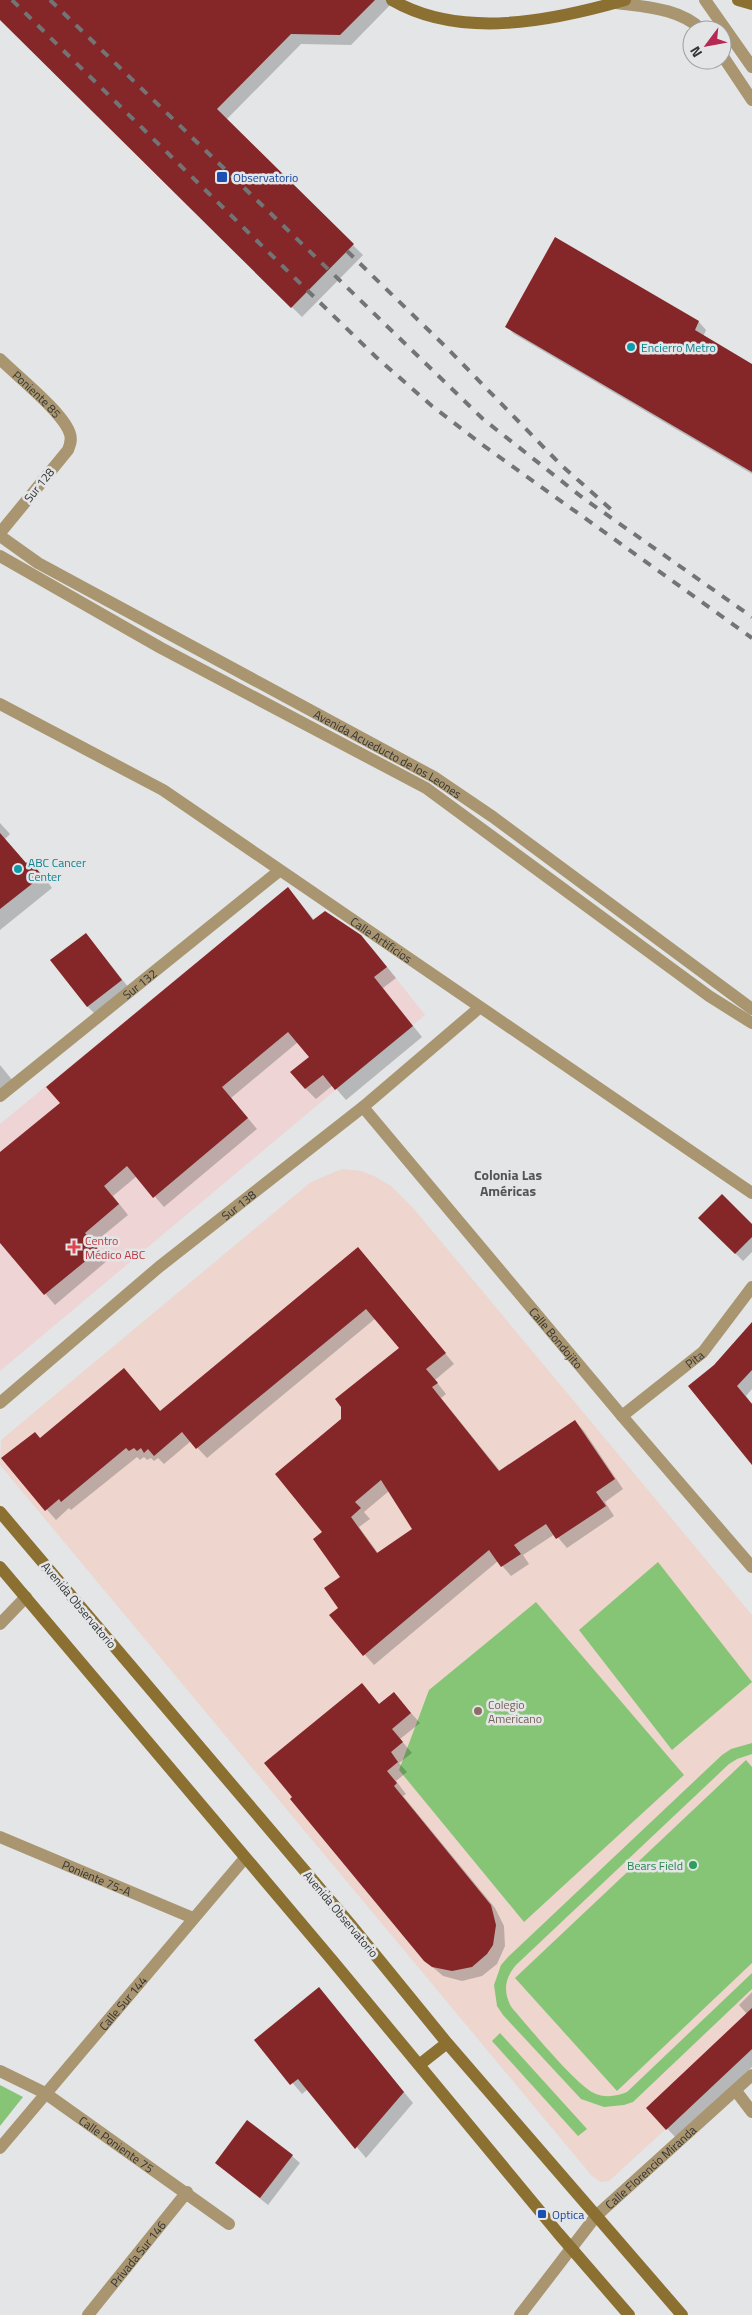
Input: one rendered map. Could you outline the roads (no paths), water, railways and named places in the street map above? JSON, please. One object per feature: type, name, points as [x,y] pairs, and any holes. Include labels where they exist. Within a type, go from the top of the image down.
[{"type":"main road","points":[[392,0],[408,9],[455,22],[506,23],[554,17],[620,1]]},
{"type":"main road","points":[[738,0],[752,4]]},
{"type":"main road","name":"Avenida Observatorio","points":[[0,1512],[350,1924],[447,2042],[682,2315]]},
{"type":"main road","points":[[0,1566],[572,2250],[629,2315]]},
{"type":"main road","points":[[419,2065],[447,2042]]},
{"type":"street","points":[[705,0],[752,67]]},
{"type":"street","points":[[620,1],[666,11],[689,20]]},
{"type":"street","points":[[732,70],[752,100]]},
{"type":"street","name":"Poniente 85","points":[[0,359],[55,412],[70,434]]},
{"type":"street","name":"Sur 128","points":[[0,534],[68,450],[71,442],[70,434]]},
{"type":"street","name":"Avenida Acueducto de los Leones","points":[[0,534],[38,563],[434,777],[493,817],[752,1009]]},
{"type":"street","name":"Avenida Acueducto de los Leones","points":[[0,556],[161,648],[426,788],[709,996],[752,1023]]},
{"type":"street","name":"Calle Artificios","points":[[0,704],[163,790],[752,1193]]},
{"type":"street","name":"Sur 132","points":[[0,1096],[279,871]]},
{"type":"street","name":"Sur 138","points":[[0,1403],[159,1267],[363,1108],[479,1008]]},
{"type":"street","name":"Calle Bondojito","points":[[363,1108],[622,1416],[752,1567]]},
{"type":"street","name":"Pita","points":[[622,1416],[703,1352],[752,1286]]},
{"type":"street","points":[[0,1624],[26,1597]]},
{"type":"street","name":"Poniente 75-A","points":[[0,1837],[193,1918]]},
{"type":"street","name":"Calle Sur 144","points":[[0,2148],[245,1858]]},
{"type":"street","name":"Calle Poniente 75","points":[[0,2071],[45,2093],[229,2224]]},
{"type":"street","name":"Calle Florencio Miranda","points":[[520,2315],[572,2250],[596,2216],[736,2092],[752,2075]]},
{"type":"street","points":[[736,2092],[752,2112]]},
{"type":"street","name":"Privada Sur 146","points":[[88,2315],[186,2192]]},
{"type":"railway","points":[[12,0],[376,357],[432,406],[480,443],[752,638]]},
{"type":"railway","points":[[50,0],[483,419],[583,498],[752,617]]},
{"type":"railway","points":[[347,251],[448,349],[560,464],[615,513]]},
{"type":"place","name":"Observatorio","points":[[222,177]]},
{"type":"place","name":"Encierro Metro","points":[[631,347]]},
{"type":"place","name":"ABC Cancer Center","points":[[18,869]]},
{"type":"place","name":"Centro Médico ABC","points":[[74,1247]]},
{"type":"place","name":"Colegio Americano","points":[[478,1711]]},
{"type":"place","name":"Bears Field","points":[[693,1865]]},
{"type":"place","name":"Optica","points":[[542,2214]]},
{"type":"district","name":"Colonia Las Américas","points":[[508,1182]]}]
